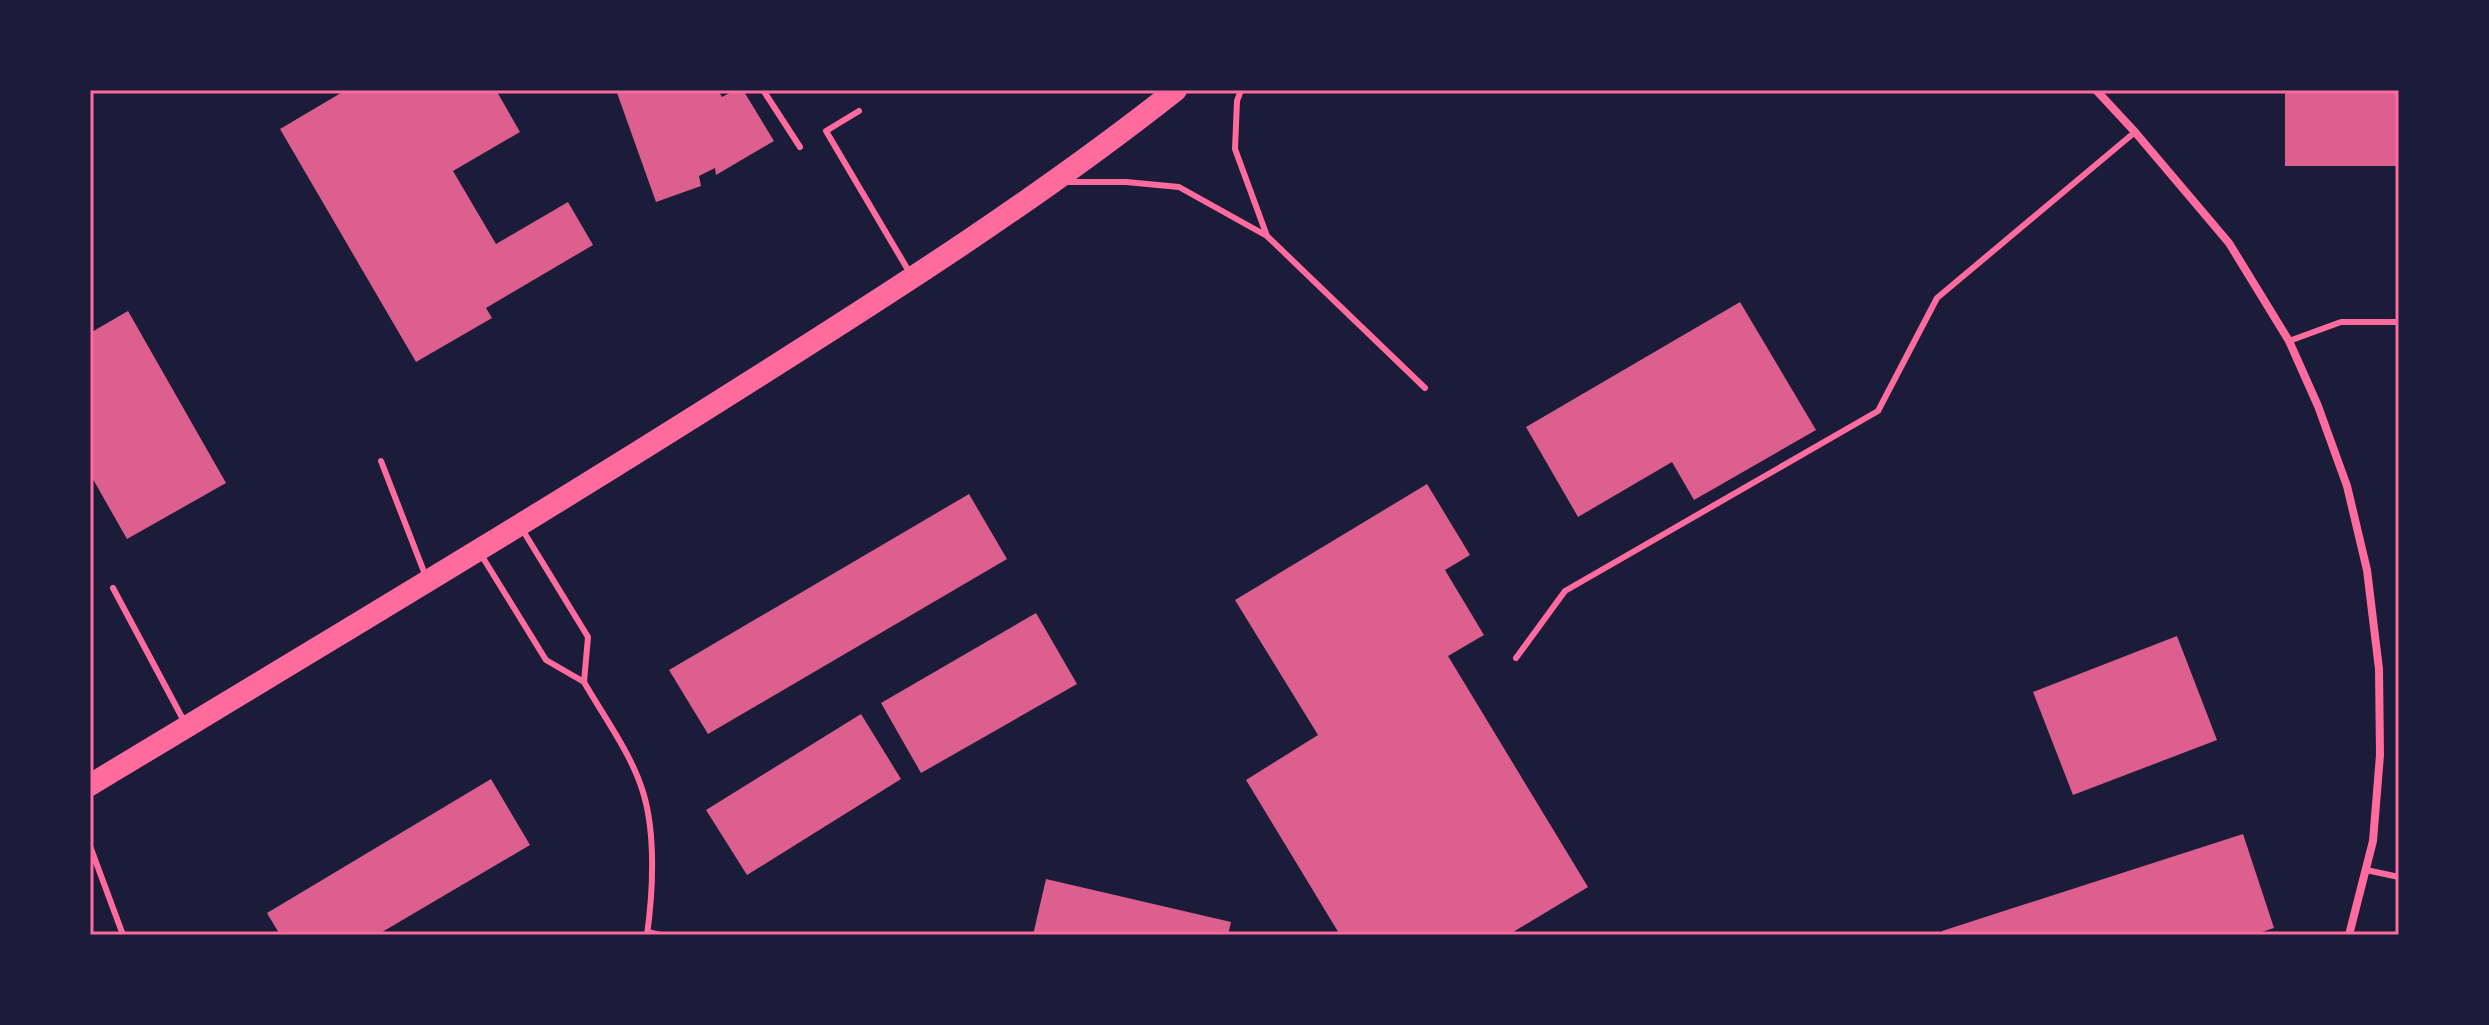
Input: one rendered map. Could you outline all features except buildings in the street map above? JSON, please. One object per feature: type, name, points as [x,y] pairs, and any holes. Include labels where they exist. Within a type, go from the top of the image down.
[{"type":"highway","points":[[90,785],[519,525],[912,278],[1054,182],[1176,90]]},
{"type":"street","points":[[2096,90],[2229,243],[2289,341],[2318,406],[2347,486],[2367,570],[2379,669],[2380,755],[2373,841],[2349,935]]},
{"type":"lane","points":[[763,90],[800,147]]},
{"type":"lane","points":[[1241,90],[1237,101],[1235,149],[1267,236]]},
{"type":"lane","points":[[859,111],[826,131],[912,278]]},
{"type":"lane","points":[[1516,658],[1565,591],[1878,411],[1937,298],[2135,132]]},
{"type":"lane","points":[[1054,182],[1126,182],[1179,187],[1267,236],[1425,388]]},
{"type":"lane","points":[[2289,341],[2341,322],[2399,322]]},
{"type":"lane","points":[[381,461],[427,580]]},
{"type":"lane","points":[[519,525],[588,637],[584,682]]},
{"type":"lane","points":[[478,550],[546,660],[584,682],[630,762],[643,792],[650,824],[652,898],[647,934],[660,935]]},
{"type":"lane","points":[[113,588],[187,726]]},
{"type":"lane","points":[[90,846],[123,935]]},
{"type":"lane","points":[[2366,870],[2399,877]]}]
